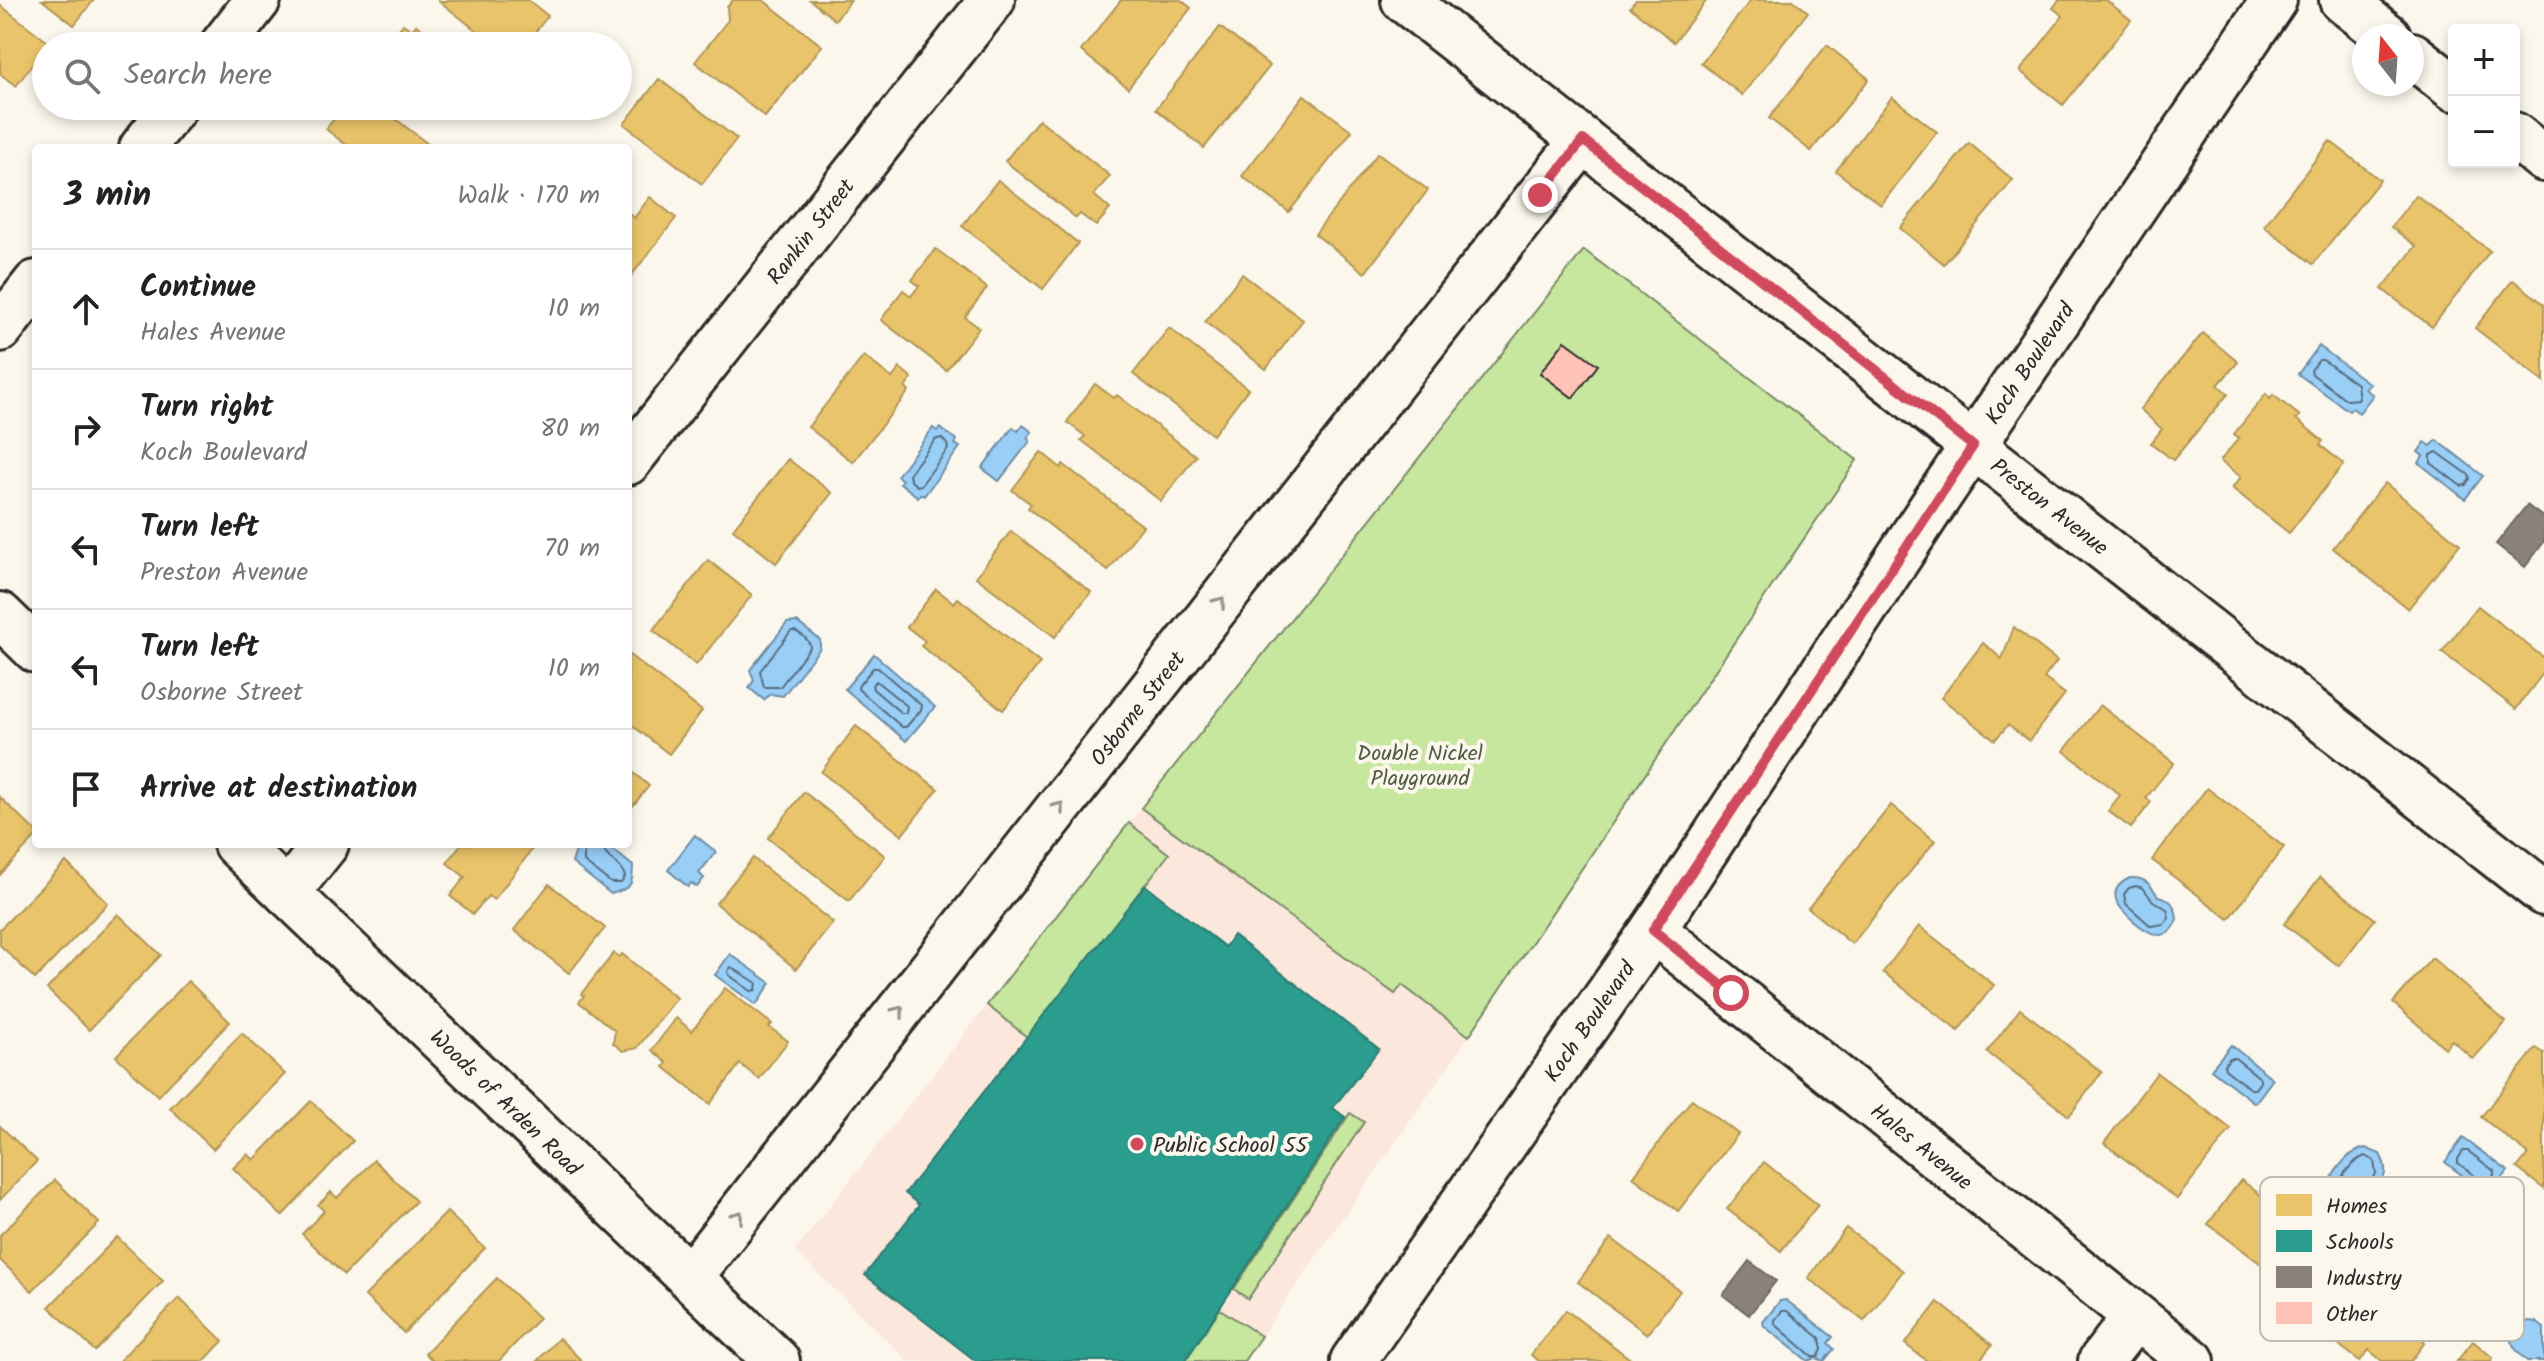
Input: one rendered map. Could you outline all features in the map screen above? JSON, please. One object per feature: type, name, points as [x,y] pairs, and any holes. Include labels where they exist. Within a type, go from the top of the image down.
[{"type":"street","points":[[233,32],[258,0]]},
{"type":"street","name":"Rankin Street","points":[[632,457],[992,0]]},
{"type":"street","name":"Preston Avenue","points":[[1404,0],[2544,893]]},
{"type":"street","name":"Koch Boulevard","points":[[1353,1361],[1653,930],[1973,446],[2274,0]]},
{"type":"street","points":[[2342,0],[2373,24]]},
{"type":"street","points":[[2424,64],[2448,83]]},
{"type":"street","points":[[145,144],[164,120]]},
{"type":"street","name":"Osborne Street","points":[[690,1277],[1583,140]]},
{"type":"street","points":[[2520,140],[2544,159]]},
{"type":"street","points":[[0,329],[32,288]]},
{"type":"street","points":[[0,615],[32,646]]},
{"type":"street","name":"Woods of Arden Road","points":[[240,848],[777,1361]]},
{"type":"street","points":[[287,893],[323,848]]},
{"type":"street","name":"Hales Avenue","points":[[1653,930],[2192,1361]]},
{"type":"street","points":[[2101,1361],[2135,1317]]},
{"type":"shaded area","name":"Public School 55","points":[[1141,808],[1394,993],[1402,985],[1469,1036],[1244,1361],[908,1361],[795,1251]]},
{"type":"green space","name":"Double Nickel Playground","points":[[1584,250],[1857,460],[1469,1036],[1402,985],[1395,994],[1141,808]]},
{"type":"green space","points":[[1129,823],[1169,854],[1027,1037],[987,1005]]},
{"type":"green space","points":[[1350,1113],[1364,1122],[1248,1299],[1234,1289]]},
{"type":"green space","points":[[1220,1309],[1261,1336],[1244,1361],[1185,1361]]},
{"type":"water","points":[[2319,346],[2370,384],[2365,389],[2373,395],[2359,413],[2352,408],[2349,411],[2298,374]]},
{"type":"water","points":[[1023,425],[1032,432],[1027,438],[1030,441],[999,481],[982,468],[1013,427],[1018,431]]},
{"type":"water","points":[[933,428],[937,431],[940,428],[957,440],[955,444],[960,447],[924,496],[920,494],[918,497],[900,483],[902,480],[897,476]]},
{"type":"water","points":[[2437,440],[2483,476],[2465,499],[2419,463],[2423,456],[2418,452],[2425,442],[2431,446]]},
{"type":"water","points":[[797,622],[820,640],[820,648],[783,696],[770,694],[764,700],[749,688],[754,680],[750,670],[787,623]]},
{"type":"water","points":[[874,654],[935,707],[906,741],[845,689]]},
{"type":"water","points":[[695,835],[716,852],[699,873],[704,878],[697,887],[691,883],[688,887],[668,870]]},
{"type":"water","points":[[577,848],[611,848],[633,866],[630,885],[611,894],[572,863]]},
{"type":"water","points":[[2130,878],[2143,880],[2158,896],[2172,903],[2177,919],[2168,932],[2158,935],[2147,931],[2120,906],[2115,895],[2117,889]]},
{"type":"water","points":[[730,954],[771,983],[756,1005],[715,975]]},
{"type":"water","points":[[2231,1045],[2273,1079],[2255,1103],[2211,1069]]},
{"type":"water","points":[[2463,1138],[2508,1171],[2503,1177],[2464,1177],[2445,1162]]},
{"type":"water","points":[[2365,1148],[2380,1154],[2385,1168],[2384,1177],[2333,1177],[2338,1167]]},
{"type":"water","points":[[1786,1300],[1833,1337],[1828,1343],[1834,1349],[1824,1361],[1816,1358],[1808,1361],[1764,1326],[1763,1322],[1780,1301]]},
{"type":"water","points":[[2536,1322],[2544,1328],[2544,1361],[2527,1361],[2513,1345],[2512,1341],[2524,1341],[2524,1323]]},
{"type":"building: Homes","points":[[42,0],[94,0],[74,25]]},
{"type":"building: Homes","points":[[528,0],[548,16],[535,32],[478,32],[439,1]]},
{"type":"building: Homes","points":[[733,0],[763,0],[822,46],[765,117],[695,62],[728,20],[727,7]]},
{"type":"building: Homes","points":[[810,0],[851,0],[835,20]]},
{"type":"building: Homes","points":[[1121,0],[1181,0],[1191,8],[1128,88],[1081,51]]},
{"type":"building: Homes","points":[[1636,0],[1707,0],[1674,42],[1630,7]]},
{"type":"building: Homes","points":[[1751,0],[1793,0],[1808,12],[1742,95],[1701,63]]},
{"type":"building: Homes","points":[[2059,0],[2106,0],[2131,20],[2063,105],[2020,71],[2063,16],[2053,8]]},
{"type":"building: Homes","points":[[0,5],[35,32],[32,32],[32,65],[16,86],[0,74]]},
{"type":"building: Homes","points":[[403,24],[412,30],[416,25],[425,32],[397,32]]},
{"type":"building: Homes","points":[[1220,27],[1270,66],[1204,148],[1156,109]]},
{"type":"building: Homes","points":[[1827,45],[1869,79],[1811,151],[1769,118]]},
{"type":"building: Homes","points":[[659,79],[737,139],[702,184],[624,124],[632,120],[632,114]]},
{"type":"building: Homes","points":[[1304,95],[1352,131],[1289,212],[1242,176]]},
{"type":"building: Homes","points":[[1892,97],[1937,132],[1881,205],[1836,171]]},
{"type":"building: Homes","points":[[1039,119],[1110,176],[1094,195],[1110,209],[1096,226],[1080,214],[1076,218],[1005,161]]},
{"type":"building: Homes","points":[[333,120],[397,120],[428,144],[345,144],[326,129]]},
{"type":"building: Homes","points":[[2330,141],[2380,180],[2313,264],[2264,226]]},
{"type":"building: Homes","points":[[1969,143],[2013,180],[1944,264],[1900,228]]},
{"type":"building: Homes","points":[[1378,153],[1428,190],[1365,273],[1315,234]]},
{"type":"building: Homes","points":[[998,180],[1078,243],[1043,289],[962,226]]},
{"type":"building: Homes","points":[[2416,195],[2490,251],[2432,327],[2382,289],[2416,246],[2391,227]]},
{"type":"building: Homes","points":[[650,197],[676,218],[632,275],[632,216],[634,218]]},
{"type":"building: Homes","points":[[936,249],[987,288],[965,317],[979,328],[946,370],[881,320],[903,290],[911,296],[919,286],[912,280]]},
{"type":"building: Homes","points":[[1242,274],[1303,320],[1266,369],[1205,322]]},
{"type":"building: Homes","points":[[2513,280],[2544,304],[2544,382],[2475,328]]},
{"type":"building: Homes","points":[[1169,328],[1248,389],[1213,435],[1133,374]]},
{"type":"building: Homes","points":[[2203,333],[2238,362],[2218,385],[2228,394],[2173,460],[2151,443],[2162,429],[2140,409]]},
{"type":"building: Homes","points":[[864,356],[892,378],[900,368],[912,378],[905,388],[909,391],[853,462],[808,427]]},
{"type":"building: Homes","points":[[1095,384],[1114,398],[1117,395],[1196,456],[1161,501],[1081,440],[1085,436],[1067,422]]},
{"type":"building: Homes","points":[[2266,394],[2270,399],[2273,395],[2300,416],[2296,419],[2323,441],[2320,445],[2344,464],[2289,533],[2232,488],[2241,477],[2220,461],[2239,438],[2234,434]]},
{"type":"building: Homes","points":[[1041,452],[1061,468],[1063,464],[1143,526],[1108,571],[1028,508],[1031,504],[1012,490]]},
{"type":"building: Homes","points":[[788,459],[832,493],[776,563],[733,529]]},
{"type":"building: Homes","points":[[2385,483],[2460,544],[2408,609],[2333,548]]},
{"type":"building: Homes","points":[[1011,531],[1091,592],[1055,637],[976,577]]},
{"type":"building: Homes","points":[[708,560],[752,595],[696,665],[653,630]]},
{"type":"building: Homes","points":[[936,589],[954,603],[958,598],[1040,663],[1003,710],[921,646],[925,641],[907,627]]},
{"type":"building: Homes","points":[[2478,606],[2544,658],[2544,672],[2516,709],[2442,652]]},
{"type":"building: Homes","points":[[2014,627],[2057,661],[2044,678],[2065,694],[2029,741],[2008,725],[1995,740],[1941,698],[1983,643],[2002,659]]},
{"type":"building: Homes","points":[[632,657],[702,711],[669,754],[632,725]]},
{"type":"building: Homes","points":[[2100,705],[2174,763],[2146,798],[2151,802],[2131,828],[2108,811],[2120,795],[2064,751]]},
{"type":"building: Homes","points":[[856,726],[938,789],[902,835],[821,772]]},
{"type":"building: Homes","points":[[632,771],[649,786],[632,807]]},
{"type":"building: Homes","points":[[2207,788],[2284,847],[2229,919],[2152,860]]},
{"type":"building: Homes","points":[[804,792],[885,856],[849,901],[768,838]]},
{"type":"building: Homes","points":[[0,797],[32,828],[32,841],[0,875]]},
{"type":"building: Homes","points":[[1891,805],[1935,841],[1852,944],[1808,908]]},
{"type":"building: Homes","points":[[458,848],[533,848],[494,900],[488,896],[473,914],[450,896],[465,877],[447,863]]},
{"type":"building: Homes","points":[[753,858],[833,923],[796,969],[716,903]]},
{"type":"building: Homes","points":[[66,862],[108,903],[35,979],[0,945],[0,929]]},
{"type":"building: Homes","points":[[2320,877],[2375,919],[2339,966],[2284,924]]},
{"type":"building: Homes","points":[[549,884],[605,928],[569,973],[514,930]]},
{"type":"building: Homes","points":[[118,914],[161,955],[89,1030],[47,989]]},
{"type":"building: Homes","points":[[1919,926],[1994,985],[1958,1031],[1883,972]]},
{"type":"building: Homes","points":[[614,953],[620,957],[622,954],[677,998],[637,1048],[623,1051],[613,1043],[615,1031],[579,1002],[584,996],[581,994]]},
{"type":"building: Homes","points":[[2432,958],[2506,1022],[2473,1059],[2452,1040],[2445,1048],[2393,1003]]},
{"type":"building: Homes","points":[[188,981],[230,1022],[158,1096],[116,1056]]},
{"type":"building: Homes","points":[[725,988],[772,1024],[769,1027],[788,1041],[759,1079],[740,1064],[710,1104],[664,1067],[667,1063],[652,1050],[676,1018],[692,1031]]},
{"type":"building: Homes","points":[[2020,1009],[2102,1072],[2069,1116],[1987,1052]]},
{"type":"building: Homes","points":[[242,1033],[285,1074],[213,1149],[170,1108]]},
{"type":"building: Homes","points":[[2536,1048],[2544,1053],[2544,1189],[2517,1168],[2528,1154],[2481,1117]]},
{"type":"building: Homes","points":[[2157,1073],[2231,1129],[2177,1199],[2104,1143]]},
{"type":"building: Homes","points":[[1692,1099],[1738,1134],[1678,1211],[1633,1177]]},
{"type":"building: Homes","points":[[311,1101],[353,1141],[282,1216],[233,1168],[248,1154],[254,1160]]},
{"type":"building: Homes","points":[[0,1126],[37,1161],[0,1200]]},
{"type":"building: Homes","points":[[374,1160],[416,1201],[344,1275],[302,1234],[324,1211],[318,1205],[331,1192],[337,1198]]},
{"type":"building: Homes","points":[[1764,1162],[1818,1205],[1781,1251],[1727,1209]]},
{"type":"building: Homes","points":[[55,1180],[99,1223],[32,1291],[0,1260],[0,1235]]},
{"type":"building: Homes","points":[[2241,1180],[2260,1194],[2260,1263],[2208,1224]]},
{"type":"building: Homes","points":[[447,1212],[485,1248],[404,1333],[365,1296]]},
{"type":"building: Homes","points":[[1846,1228],[1903,1271],[1864,1321],[1808,1278]]},
{"type":"building: Homes","points":[[117,1237],[163,1281],[95,1351],[49,1307]]},
{"type":"building: Homes","points":[[1611,1238],[1680,1291],[1647,1334],[1578,1282]]},
{"type":"building: Homes","points":[[497,1278],[539,1318],[499,1361],[433,1361],[425,1353]]},
{"type":"building: Homes","points":[[179,1298],[223,1341],[204,1361],[119,1361]]},
{"type":"building: Homes","points":[[1938,1302],[1992,1345],[1979,1361],[1927,1361],[1905,1344]]},
{"type":"building: Homes","points":[[1566,1310],[1633,1361],[1539,1361],[1531,1355]]},
{"type":"building: Homes","points":[[559,1338],[582,1361],[537,1361]]},
{"type":"building: Homes","points":[[2334,1341],[2425,1342],[2411,1361],[2382,1361],[2369,1350],[2360,1361]]},
{"type":"building: Homes","points":[[2473,1341],[2493,1358],[2491,1361],[2457,1361]]},
{"type":"building: Schools","name":"Public School 55","points":[[1145,885],[1225,947],[1233,935],[1379,1049],[1333,1108],[1345,1117],[1185,1361],[976,1361],[865,1275],[919,1205],[905,1193]]},
{"type":"building: Industry","points":[[2527,505],[2544,518],[2544,542],[2525,567],[2496,544]]},
{"type":"building: Industry","points":[[1749,1261],[1776,1281],[1749,1315],[1723,1295]]},
{"type":"building: Other","points":[[1565,341],[1598,365],[1573,398],[1540,373]]},
{"type":"place","name":"Public School 55","points":[[1137,1144]]},
{"type":"route","points":[[1540,195],[1583,140],[1973,446],[1653,930],[1731,993]]}]
